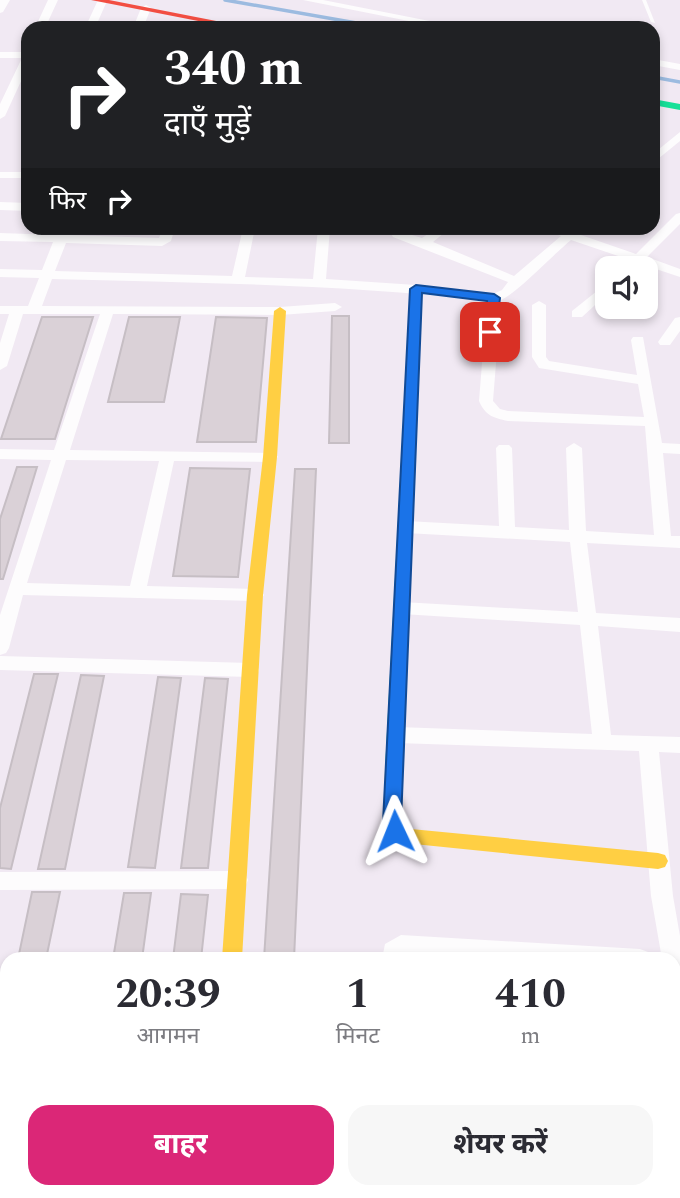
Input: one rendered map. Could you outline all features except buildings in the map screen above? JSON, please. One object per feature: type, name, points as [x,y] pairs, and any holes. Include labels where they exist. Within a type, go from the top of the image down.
[{"type":"street","points":[[0,10],[5,0]]},
{"type":"street","points":[[43,21],[53,0]]},
{"type":"street","points":[[308,0],[422,21]]},
{"type":"street","points":[[92,21],[98,1],[146,8],[192,21]]},
{"type":"street","points":[[141,21],[146,8]]},
{"type":"street","points":[[0,55],[21,55]]},
{"type":"street","points":[[660,63],[680,67]]},
{"type":"street","points":[[0,116],[21,70]]},
{"type":"street","points":[[660,103],[680,107]]},
{"type":"street","points":[[660,154],[680,135]]},
{"type":"street","points":[[0,175],[21,175]]},
{"type":"street","points":[[0,206],[21,207]]},
{"type":"street","points":[[641,256],[680,216]]},
{"type":"street","points":[[0,237],[32,235]]},
{"type":"street","points":[[34,309],[63,235]]},
{"type":"street","points":[[86,235],[162,242],[167,235]]},
{"type":"street","points":[[238,280],[247,235]]},
{"type":"street","points":[[319,283],[323,235]]},
{"type":"street","points":[[400,235],[516,281]]},
{"type":"street","points":[[424,243],[435,235]]},
{"type":"street","points":[[0,273],[319,283],[416,289],[494,298],[506,293],[568,235]]},
{"type":"street","points":[[580,235],[618,256]]},
{"type":"street","points":[[658,269],[680,273]]},
{"type":"street","points":[[416,289],[392,822],[395,831],[402,835],[658,861]]},
{"type":"street","points":[[494,298],[486,401],[495,414],[652,422]]},
{"type":"street","points":[[577,314],[595,298]]},
{"type":"street","points":[[539,305],[539,357],[544,365],[643,380]]},
{"type":"street","points":[[0,310],[280,311],[335,307]]},
{"type":"street","points":[[0,366],[17,310]]},
{"type":"street","points":[[0,648],[16,589],[108,310]]},
{"type":"street","points":[[232,952],[255,595],[270,457],[280,311]]},
{"type":"street","points":[[665,342],[680,321]]},
{"type":"street","points":[[406,527],[672,541],[638,340]]},
{"type":"street","points":[[655,447],[680,449]]},
{"type":"street","points":[[504,448],[507,532]]},
{"type":"street","points":[[574,448],[578,536],[602,741]]},
{"type":"street","points":[[0,454],[270,457]]},
{"type":"street","points":[[137,592],[168,455]]},
{"type":"street","points":[[16,589],[255,595]]},
{"type":"street","points":[[402,608],[679,629]]},
{"type":"street","points":[[0,663],[250,670]]},
{"type":"street","points":[[397,735],[680,745]]},
{"type":"street","points":[[648,744],[658,861],[671,896],[673,952]]},
{"type":"street","points":[[0,881],[237,880]]},
{"type":"street","points":[[393,952],[410,944],[520,952]]},
{"type":"lane","points":[[644,0],[653,21]]},
{"type":"waterway","points":[[225,0],[345,21]]},
{"type":"waterway","points":[[660,78],[680,82]]},
{"type":"traffic: fast","points":[[660,103],[680,107]]},
{"type":"traffic: fast","points":[[394,770],[416,289]]},
{"type":"traffic: slow","points":[[232,952],[255,595],[270,457],[280,311]]},
{"type":"traffic: slow","points":[[394,770],[392,822],[395,831],[411,837],[658,861]]},
{"type":"traffic: jam","points":[[95,0],[210,21]]},
{"type":"route","points":[[395,831],[392,822],[416,289],[494,298],[490,332]]}]
